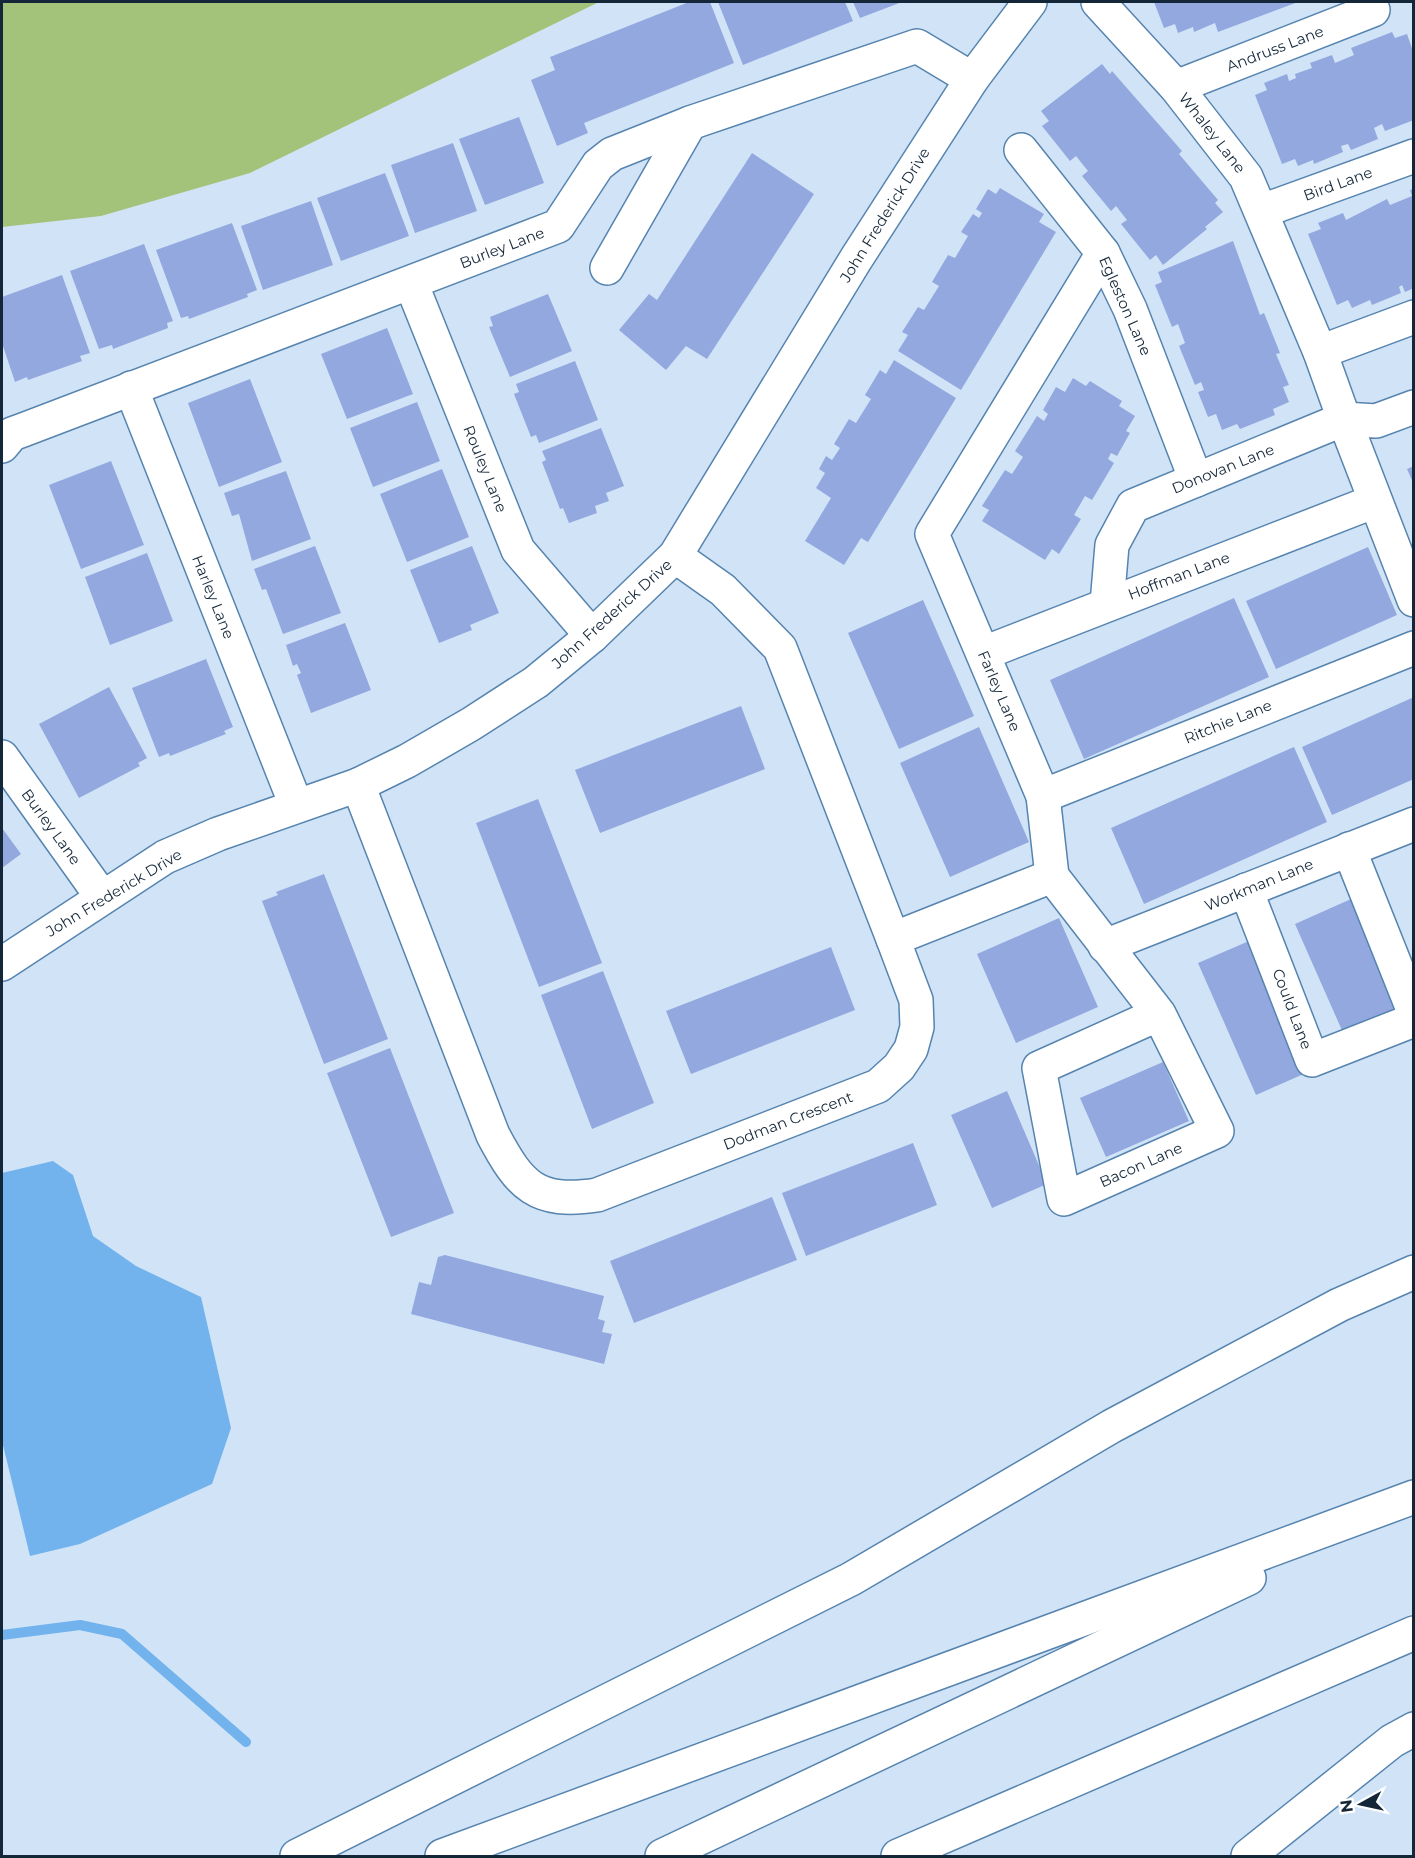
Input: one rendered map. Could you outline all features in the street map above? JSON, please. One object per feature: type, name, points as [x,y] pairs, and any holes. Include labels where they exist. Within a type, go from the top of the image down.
[{"type":"main road","name":"John Frederick Drive","points":[[2,964],[165,858],[296,805],[358,785],[471,724],[536,682],[592,636],[675,556],[856,259],[972,79],[1030,2]]},
{"type":"main road","name":"Whaley Lane","points":[[1098,2],[1176,87],[1246,177],[1320,352]]},
{"type":"main road","name":"Andruss Lane","points":[[1176,87],[1374,10]]},
{"type":"main road","name":"Burley Lane","points":[[2,446],[12,434],[558,226],[598,165],[612,154],[690,123],[917,46],[972,79]]},
{"type":"main road","points":[[607,268],[690,123]]},
{"type":"main road","name":"Egleston Lane","points":[[1021,150],[1103,253],[1130,309],[1196,480]]},
{"type":"main road","name":"Bird Lane","points":[[1262,211],[1413,156]]},
{"type":"main road","name":"Farley Lane","points":[[1103,253],[932,534],[1043,796],[1053,876],[1159,1014],[1217,1131]]},
{"type":"main road","name":"Rouley Lane","points":[[411,283],[518,550],[592,636]]},
{"type":"main road","points":[[1410,584],[1375,501],[1320,352],[1413,316]]},
{"type":"main road","name":"Harley Lane","points":[[131,388],[296,805]]},
{"type":"main road","points":[[1344,419],[1376,421],[1413,407]]},
{"type":"main road","name":"Donovan Lane","points":[[1107,604],[1112,544],[1124,518],[1133,506],[1344,419]]},
{"type":"main road","name":"Hoffman Lane","points":[[984,653],[1375,501]]},
{"type":"main road","name":"Dodman Crescent","points":[[358,785],[493,1135],[510,1167],[525,1184],[546,1195],[573,1198],[597,1195],[878,1086],[899,1067],[911,1049],[917,1026],[916,1000],[893,939],[780,648],[723,590],[675,556]]},
{"type":"main road","name":"Ritchie Lane","points":[[1043,796],[1413,648]]},
{"type":"main road","name":"Burley Lane","points":[[2,757],[102,897]]},
{"type":"main road","name":"Workman Lane","points":[[1105,946],[1413,824]]},
{"type":"main road","points":[[1349,849],[1413,1012]]},
{"type":"main road","points":[[893,939],[1053,876]]},
{"type":"main road","name":"Could Lane","points":[[1246,890],[1312,1060],[1413,1020]]},
{"type":"main road","name":"Bacon Lane","points":[[1159,1014],[1039,1068],[1064,1199],[1217,1131]]},
{"type":"main road","points":[[297,1857],[851,1579],[1112,1426],[1339,1305],[1413,1272]]},
{"type":"main road","points":[[442,1857],[1413,1498]]},
{"type":"main road","points":[[662,1857],[1413,1498]]},
{"type":"main road","points":[[898,1857],[1413,1633]]},
{"type":"main road","points":[[1248,1857],[1392,1742],[1413,1730]]},
{"type":"green space","points":[[2,2],[599,2],[250,173],[101,216],[2,227]]},
{"type":"water","points":[[53,1161],[73,1175],[93,1236],[136,1266],[201,1297],[231,1428],[212,1484],[80,1544],[30,1556],[2,1441],[2,1173]]},
{"type":"building","points":[[689,2],[710,2],[734,63],[584,123],[588,133],[557,146],[531,80],[555,70],[550,57]]},
{"type":"building","points":[[718,2],[845,2],[853,21],[743,65]]},
{"type":"building","points":[[853,2],[902,2],[860,18]]},
{"type":"building","points":[[1154,2],[1298,2],[1218,32],[1215,23],[1194,32],[1193,27],[1178,33],[1175,24],[1164,28]]},
{"type":"building","points":[[1392,32],[1395,38],[1407,34],[1414,54],[1414,120],[1385,131],[1382,124],[1374,128],[1378,139],[1351,150],[1348,144],[1341,146],[1343,152],[1314,164],[1313,160],[1298,166],[1295,159],[1282,164],[1255,95],[1267,90],[1264,83],[1287,74],[1289,81],[1296,78],[1295,74],[1312,68],[1310,63],[1332,55],[1335,63],[1354,55],[1351,48]]},
{"type":"building","points":[[1102,64],[1110,74],[1112,71],[1182,151],[1179,154],[1218,200],[1215,203],[1223,212],[1205,227],[1207,229],[1163,265],[1156,255],[1150,260],[1121,224],[1127,220],[1116,206],[1111,211],[1082,176],[1088,171],[1076,156],[1070,161],[1042,126],[1049,121],[1041,111]]},
{"type":"building","points":[[519,117],[544,183],[485,205],[459,139]]},
{"type":"building","points":[[453,143],[477,211],[415,233],[391,165]]},
{"type":"building","points":[[752,153],[814,194],[707,359],[686,346],[666,370],[619,330],[649,294],[657,300]]},
{"type":"building","points":[[385,173],[409,236],[341,261],[317,198]]},
{"type":"building","points":[[1000,188],[1044,214],[1039,222],[1056,232],[961,390],[898,351],[908,335],[902,332],[918,307],[924,310],[939,286],[932,282],[948,255],[955,258],[968,236],[961,232],[973,214],[979,218],[982,213],[976,209],[988,189],[996,194]]},
{"type":"building","points":[[1414,189],[1414,288],[1405,292],[1402,285],[1399,287],[1401,293],[1372,305],[1370,300],[1352,308],[1348,300],[1337,305],[1308,234],[1321,229],[1318,223],[1343,213],[1346,220],[1387,199],[1390,205],[1412,196],[1410,190]]},
{"type":"building","points":[[311,201],[333,265],[263,290],[241,226]]},
{"type":"building","points":[[232,223],[257,290],[247,294],[248,297],[189,319],[188,316],[181,318],[156,250]]},
{"type":"building","points":[[1233,241],[1260,315],[1264,313],[1280,353],[1276,354],[1289,385],[1283,387],[1289,402],[1273,409],[1275,415],[1240,429],[1237,424],[1222,430],[1216,414],[1208,417],[1198,392],[1204,390],[1201,382],[1195,385],[1179,346],[1185,343],[1178,324],[1172,327],[1155,285],[1162,282],[1158,272]]},
{"type":"building","points":[[144,244],[173,321],[167,323],[168,328],[113,349],[112,345],[99,349],[70,271]]},
{"type":"building","points":[[62,275],[90,353],[80,356],[82,361],[28,380],[27,377],[15,382],[2,343],[2,297]]},
{"type":"building","points":[[548,294],[572,351],[510,377],[489,327],[493,326],[490,317]]},
{"type":"building","points":[[387,328],[413,394],[347,419],[321,354]]},
{"type":"building","points":[[894,360],[956,398],[868,542],[861,538],[844,565],[805,541],[831,498],[816,488],[825,473],[819,469],[826,456],[832,460],[840,448],[834,444],[849,419],[856,423],[871,399],[865,395],[880,370],[886,374]]},
{"type":"building","points":[[575,361],[598,420],[539,443],[536,435],[531,437],[514,394],[519,392],[516,384]]},
{"type":"building","points":[[1073,378],[1086,386],[1090,381],[1122,401],[1119,406],[1135,416],[1126,431],[1130,433],[1117,456],[1111,453],[1108,459],[1114,463],[1092,500],[1085,496],[1074,515],[1081,519],[1059,554],[1052,549],[1045,560],[982,521],[989,510],[982,506],[1005,470],[1012,474],[1023,457],[1015,451],[1037,416],[1044,421],[1048,414],[1043,410],[1056,387],[1065,392]]},
{"type":"building","points":[[250,379],[282,462],[219,487],[188,403]]},
{"type":"building","points":[[417,402],[440,461],[373,487],[350,428]]},
{"type":"building","points":[[601,428],[624,486],[606,493],[609,501],[595,506],[597,513],[569,523],[563,508],[560,509],[542,462],[546,460],[542,451]]},
{"type":"building","points":[[111,461],[144,545],[81,569],[49,485]]},
{"type":"building","points":[[1414,466],[1414,485],[1407,469]]},
{"type":"building","points":[[442,469],[469,537],[407,562],[380,494]]},
{"type":"building","points":[[286,471],[311,539],[252,561],[239,514],[232,516],[224,493]]},
{"type":"building","points":[[315,546],[341,613],[283,634],[266,589],[262,590],[254,569]]},
{"type":"building","points":[[472,546],[499,613],[470,625],[472,630],[439,643],[410,570]]},
{"type":"building","points":[[1368,547],[1397,615],[1276,669],[1246,601]]},
{"type":"building","points":[[147,553],[173,621],[110,645],[85,577]]},
{"type":"building","points":[[1234,598],[1269,677],[1084,759],[1050,680]]},
{"type":"building","points":[[923,600],[974,716],[899,749],[848,633]]},
{"type":"building","points":[[345,623],[371,690],[311,713],[297,675],[301,673],[297,664],[293,666],[286,645]]},
{"type":"building","points":[[206,659],[233,727],[224,731],[226,734],[170,756],[169,753],[159,757],[132,688]]},
{"type":"building","points":[[109,687],[147,758],[138,763],[140,766],[79,798],[39,724]]},
{"type":"building","points":[[1414,697],[1414,779],[1332,815],[1302,747]]},
{"type":"building","points":[[741,706],[765,769],[600,833],[575,770]]},
{"type":"building","points":[[979,727],[1029,842],[950,877],[900,763]]},
{"type":"building","points":[[1294,747],[1327,822],[1144,904],[1111,828]]},
{"type":"building","points":[[538,799],[602,963],[539,987],[476,823]]},
{"type":"building","points":[[2,828],[21,854],[2,868]]},
{"type":"building","points":[[324,874],[388,1039],[324,1064],[262,901],[278,895],[276,892]]},
{"type":"building","points":[[1351,899],[1407,1028],[1352,1053],[1295,924]]},
{"type":"building","points":[[1059,918],[1098,1007],[1016,1043],[977,954]]},
{"type":"building","points":[[1256,938],[1313,1070],[1256,1095],[1198,963]]},
{"type":"building","points":[[831,947],[855,1010],[691,1074],[666,1011]]},
{"type":"building","points":[[603,971],[654,1103],[592,1129],[541,995]]},
{"type":"building","points":[[390,1048],[454,1213],[391,1237],[327,1073]]},
{"type":"building","points":[[1163,1062],[1189,1121],[1106,1157],[1080,1098]]},
{"type":"building","points":[[1007,1091],[1047,1184],[992,1208],[951,1115]]},
{"type":"building","points":[[913,1143],[937,1205],[806,1256],[782,1193]]},
{"type":"building","points":[[772,1197],[797,1260],[634,1323],[610,1261]]},
{"type":"building","points":[[445,1255],[604,1296],[598,1319],[605,1321],[602,1332],[612,1334],[604,1364],[411,1314],[419,1282],[431,1285],[438,1257]]},
{"type":"waterway","points":[[2,1635],[80,1625],[122,1634],[246,1742]]}]
